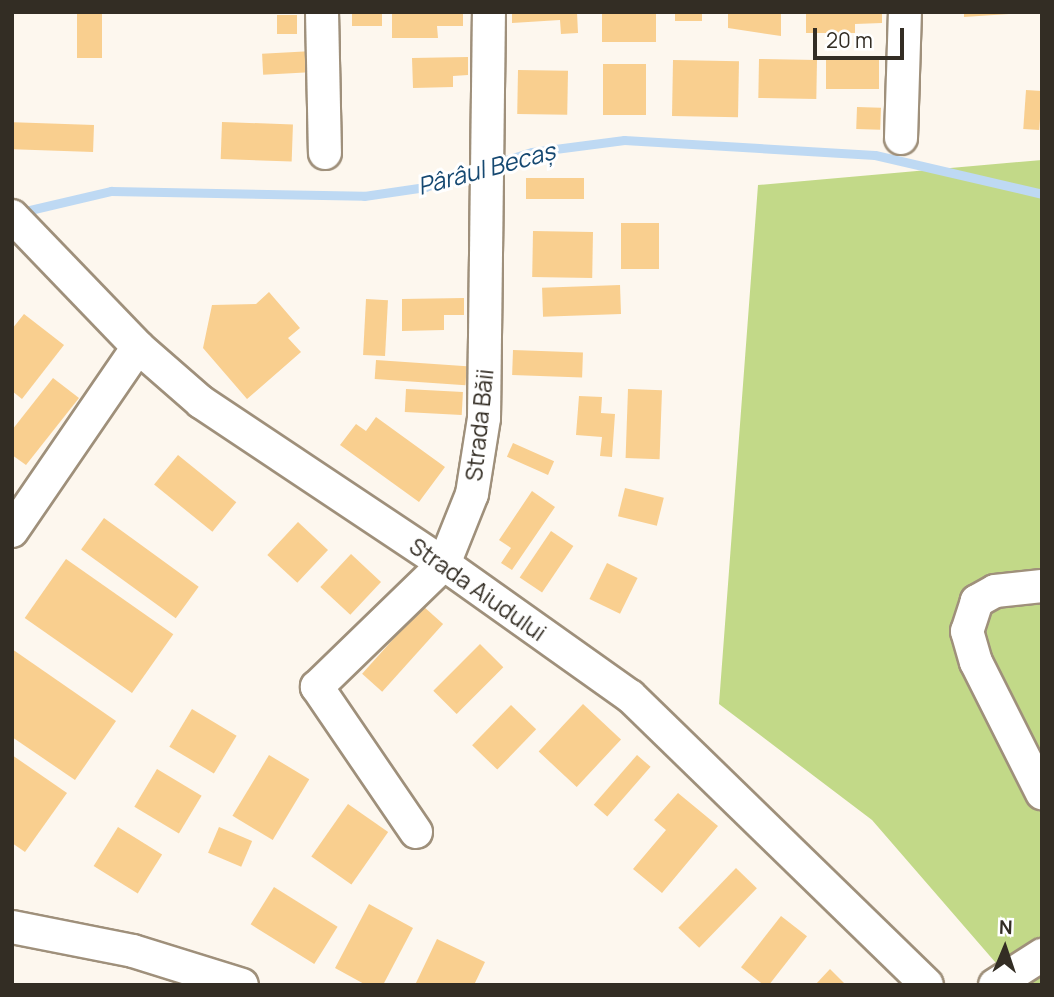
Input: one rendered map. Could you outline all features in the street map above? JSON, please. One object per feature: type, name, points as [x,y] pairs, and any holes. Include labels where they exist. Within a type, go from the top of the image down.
[{"type":"street","points":[[321,12],[325,153]]},
{"type":"street","name":"Strada Băii","points":[[416,832],[317,687],[444,564],[481,454],[490,205],[489,12]]},
{"type":"street","points":[[901,138],[905,12]]},
{"type":"street","name":"Strada Aiudului","points":[[12,216],[44,253],[138,347],[201,402],[444,564],[630,696],[927,985]]},
{"type":"street","points":[[12,531],[138,347]]},
{"type":"street","points":[[1042,586],[995,591],[977,601],[967,631],[976,662],[1042,793]]},
{"type":"street","points":[[12,927],[133,951],[242,985]]},
{"type":"street","points":[[995,985],[1042,955]]},
{"type":"green space","points":[[1042,160],[1042,985],[1015,985],[872,820],[719,704],[758,185]]},
{"type":"building","points":[[77,12],[102,12],[102,58],[77,58]]},
{"type":"building","points":[[352,12],[382,12],[382,26],[352,26]]},
{"type":"building","points":[[392,12],[463,12],[463,26],[437,26],[438,38],[392,38]]},
{"type":"building","points":[[512,12],[577,12],[578,33],[561,34],[560,20],[512,23]]},
{"type":"building","points":[[602,12],[656,12],[656,42],[602,42]]},
{"type":"building","points":[[675,12],[702,12],[702,21],[675,21]]},
{"type":"building","points":[[728,12],[781,12],[781,36],[728,28]]},
{"type":"building","points":[[806,12],[882,12],[882,23],[855,24],[855,33],[806,33]]},
{"type":"building","points":[[964,12],[1009,12],[1009,14],[964,17]]},
{"type":"building","points":[[277,15],[297,15],[297,34],[277,34]]},
{"type":"building","points":[[313,51],[314,72],[263,75],[262,54]]},
{"type":"building","points":[[468,57],[468,75],[453,76],[453,87],[413,88],[412,58]]},
{"type":"building","points":[[759,59],[817,60],[816,99],[758,98]]},
{"type":"building","points":[[826,59],[879,59],[879,89],[826,89]]},
{"type":"building","points":[[673,60],[739,61],[738,117],[672,116]]},
{"type":"building","points":[[603,64],[646,64],[646,115],[603,115]]},
{"type":"building","points":[[518,70],[568,71],[567,115],[517,114]]},
{"type":"building","points":[[1026,90],[1042,91],[1039,130],[1023,129]]},
{"type":"building","points":[[857,107],[881,108],[880,130],[856,129]]},
{"type":"building","points":[[14,122],[94,125],[93,152],[13,149]]},
{"type":"building","points":[[222,122],[293,124],[292,161],[221,159]]},
{"type":"building","points":[[526,178],[584,178],[584,199],[526,199]]},
{"type":"building","points":[[621,223],[659,223],[659,269],[621,269]]},
{"type":"building","points":[[533,231],[593,232],[592,278],[532,277]]},
{"type":"building","points":[[620,285],[621,314],[543,317],[542,288]]},
{"type":"building","points":[[269,292],[300,328],[288,338],[301,352],[247,399],[203,348],[212,305],[256,304]]},
{"type":"building","points":[[464,298],[464,315],[444,315],[444,330],[402,331],[402,299]]},
{"type":"building","points":[[366,299],[388,300],[385,356],[363,355]]},
{"type":"building","points":[[24,314],[64,345],[22,399],[12,391],[12,329]]},
{"type":"building","points":[[513,350],[583,352],[582,377],[512,375]]},
{"type":"building","points":[[376,360],[467,366],[465,385],[375,379]]},
{"type":"building","points":[[53,378],[79,398],[26,465],[12,455],[12,430]]},
{"type":"building","points":[[406,389],[463,392],[462,415],[405,412]]},
{"type":"building","points":[[628,389],[662,390],[660,459],[626,458]]},
{"type":"building","points":[[579,396],[602,397],[601,413],[615,414],[612,457],[600,456],[602,437],[576,435]]},
{"type":"building","points":[[376,417],[445,467],[419,502],[340,445],[356,424],[366,431]]},
{"type":"building","points":[[513,443],[554,461],[548,475],[507,457]]},
{"type":"building","points":[[178,455],[236,502],[212,532],[154,485]]},
{"type":"building","points":[[625,488],[664,498],[657,526],[618,516]]},
{"type":"building","points":[[532,491],[555,507],[512,570],[501,563],[511,548],[499,540]]},
{"type":"building","points":[[104,518],[199,587],[176,618],[81,550]]},
{"type":"building","points":[[298,522],[328,550],[297,583],[267,555]]},
{"type":"building","points":[[551,531],[573,546],[542,593],[520,577]]},
{"type":"building","points":[[351,554],[381,582],[350,615],[320,587]]},
{"type":"building","points":[[66,559],[173,634],[132,693],[25,618]]},
{"type":"building","points":[[607,563],[638,578],[620,614],[589,599]]},
{"type":"building","points":[[423,606],[443,624],[382,692],[362,674]]},
{"type":"building","points":[[480,644],[503,667],[457,714],[433,691]]},
{"type":"building","points":[[12,649],[116,721],[75,780],[12,737]]},
{"type":"building","points":[[583,704],[621,739],[577,787],[539,752]]},
{"type":"building","points":[[511,705],[536,729],[497,770],[472,745]]},
{"type":"building","points":[[192,709],[237,736],[214,773],[169,747]]},
{"type":"building","points":[[12,755],[67,793],[25,852],[12,843]]},
{"type":"building","points":[[269,755],[309,779],[273,840],[232,816]]},
{"type":"building","points":[[637,755],[651,767],[607,817],[594,805]]},
{"type":"building","points":[[157,769],[202,796],[179,833],[134,807]]},
{"type":"building","points":[[678,793],[718,826],[662,893],[633,869],[666,830],[654,820]]},
{"type":"building","points":[[348,804],[388,832],[351,885],[311,856]]},
{"type":"building","points":[[118,827],[162,855],[138,894],[94,866]]},
{"type":"building","points":[[219,827],[252,841],[241,867],[208,853]]},
{"type":"building","points":[[736,868],[757,888],[699,948],[678,928]]},
{"type":"building","points":[[274,887],[338,927],[314,964],[251,924]]},
{"type":"building","points":[[369,904],[413,928],[383,985],[366,985],[335,968]]},
{"type":"building","points":[[781,916],[807,936],[769,985],[764,985],[741,967]]},
{"type":"building","points":[[437,939],[485,962],[474,985],[415,985]]},
{"type":"building","points":[[830,969],[846,985],[815,985]]},
{"type":"waterway","name":"Pârâul Becaș","points":[[492,164],[532,152],[624,140],[875,155],[1042,194]]},
{"type":"waterway","name":"Pârâul Becaș","points":[[17,213],[111,191],[364,196],[425,187],[480,170]]}]
